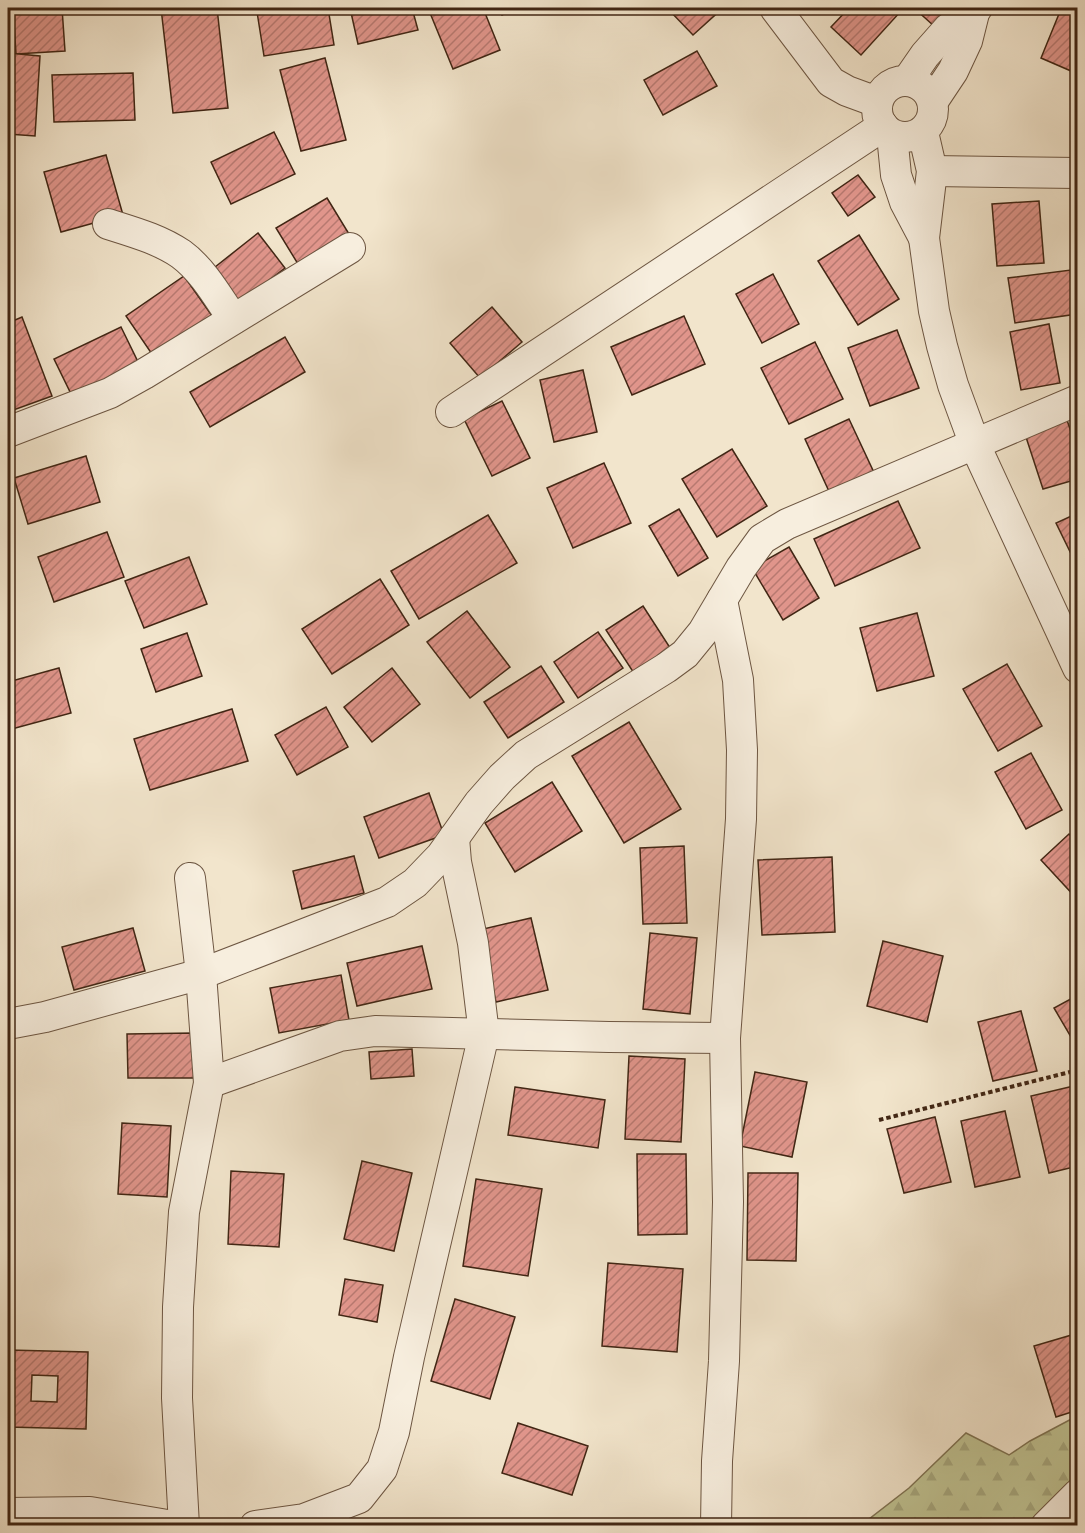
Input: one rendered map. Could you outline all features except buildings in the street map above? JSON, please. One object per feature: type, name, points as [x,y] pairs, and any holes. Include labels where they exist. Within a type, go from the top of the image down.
[{"type":"street","points":[[775,8],[831,82],[908,138],[923,132],[930,123],[933,101],[953,70],[967,41],[976,8]]},
{"type":"street","points":[[907,81],[924,55],[948,28],[976,8]]},
{"type":"street","points":[[924,238],[905,202],[896,175],[884,121],[888,85],[907,81],[923,87],[933,101]]},
{"type":"street","points":[[451,412],[884,121]]},
{"type":"street","points":[[923,132],[932,171],[924,238],[934,311],[953,385],[975,445],[1077,668]]},
{"type":"street","points":[[932,171],[1077,173]]},
{"type":"street","points":[[108,224],[142,234],[182,254],[198,270],[234,319]]},
{"type":"street","points":[[8,432],[110,393],[350,248]]},
{"type":"street","points":[[8,1024],[45,1017],[201,974],[387,902],[415,883],[441,856],[479,803],[526,755],[666,669],[685,654],[703,632],[741,568],[762,539],[787,524],[1077,400]]},
{"type":"street","points":[[716,1526],[728,1214],[725,1038],[741,819],[742,750],[738,680],[722,600]]},
{"type":"street","points":[[255,1526],[304,1519],[359,1498],[382,1469],[394,1432],[411,1345],[484,1034],[473,944],[456,862],[454,838]]},
{"type":"street","points":[[184,1526],[177,1398],[178,1307],[184,1212],[209,1083],[201,974],[190,878]]},
{"type":"street","points":[[209,1083],[340,1036],[375,1030],[725,1038]]},
{"type":"street","points":[[1046,1526],[1077,1494]]},
{"type":"street","points":[[8,1513],[90,1512],[173,1526]]},
{"type":"path","points":[[879,1120],[1077,1070]]},
{"type":"green space","points":[[1077,1416],[1077,1475],[1036,1525],[860,1526],[909,1488],[966,1433],[1009,1455]]}]
